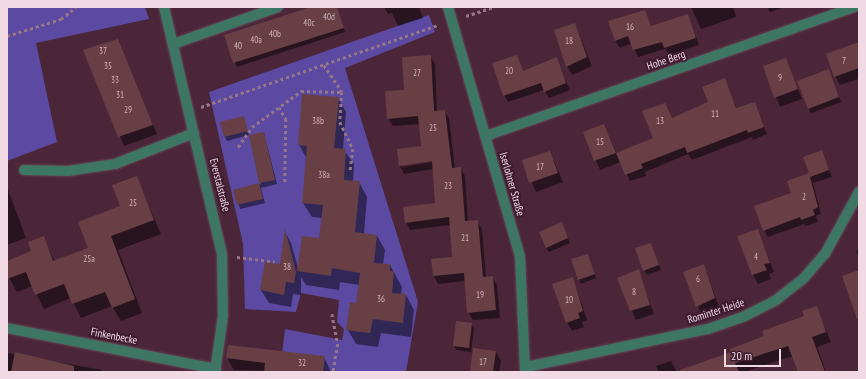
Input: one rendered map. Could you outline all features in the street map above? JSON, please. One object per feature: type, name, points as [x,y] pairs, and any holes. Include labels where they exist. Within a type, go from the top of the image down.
[{"type":"street","name":"Everstalstraße","points":[[164,7],[222,255],[223,316],[215,370]]},
{"type":"street","points":[[173,44],[278,7]]},
{"type":"street","name":"Iserlohner Straße","points":[[448,7],[520,256],[526,369]]},
{"type":"street","name":"Hohe Berg","points":[[486,136],[855,7]]},
{"type":"street","points":[[24,170],[68,171],[115,164],[194,133]]},
{"type":"street","name":"Rominter Heide","points":[[526,369],[708,329],[745,316],[776,300],[803,279],[825,254],[859,192]]},
{"type":"street","name":"Finkenbecke","points":[[7,328],[215,370]]},
{"type":"path","points":[[7,36],[49,24],[69,14],[76,7]]},
{"type":"path","points":[[189,111],[494,7]]},
{"type":"path","points":[[324,65],[342,92],[340,122],[353,149],[350,173]]},
{"type":"path","points":[[238,147],[252,127],[301,92],[342,92]]},
{"type":"path","points":[[279,107],[286,119],[285,182]]},
{"type":"path","points":[[222,255],[275,262]]},
{"type":"path","points":[[332,314],[338,344],[333,372]]},
{"type":"shaded area","points":[[7,7],[145,7],[149,19],[36,43],[57,142],[7,161]]},
{"type":"shaded area","points":[[429,15],[435,32],[345,68],[418,302],[406,372],[280,372],[285,329],[342,340],[344,329],[337,322],[339,300],[301,293],[296,312],[245,309],[243,244],[209,92]]},
{"type":"building","points":[[311,7],[337,7],[344,28],[233,63],[224,35]]},
{"type":"building","points":[[645,10],[651,26],[688,14],[696,38],[664,48],[662,42],[633,50],[628,36],[615,41],[608,21]]},
{"type":"building","points":[[575,23],[587,57],[566,67],[554,30]]},
{"type":"building","points":[[118,39],[153,125],[118,137],[83,50]]},
{"type":"building","points":[[859,42],[859,68],[834,77],[826,54]]},
{"type":"building","points":[[431,55],[434,111],[445,110],[452,168],[461,167],[465,221],[478,220],[483,277],[493,276],[496,310],[467,313],[464,273],[433,276],[431,259],[452,257],[449,217],[405,223],[403,207],[435,203],[432,161],[399,166],[397,149],[421,146],[418,116],[387,119],[385,91],[404,90],[402,57]]},
{"type":"building","points":[[517,55],[523,71],[557,57],[566,83],[544,92],[541,83],[503,96],[492,63]]},
{"type":"building","points":[[786,58],[798,89],[774,98],[763,66]]},
{"type":"building","points":[[829,69],[839,97],[808,109],[797,81]]},
{"type":"building","points":[[725,78],[736,108],[755,102],[764,127],[748,133],[747,130],[687,153],[685,147],[641,164],[643,168],[625,175],[616,153],[653,138],[642,111],[665,103],[672,118],[708,102],[702,87]]},
{"type":"building","points":[[302,94],[339,97],[334,148],[346,149],[344,180],[360,181],[355,232],[377,235],[374,263],[390,264],[390,271],[394,271],[392,293],[406,294],[403,323],[373,319],[370,333],[346,330],[350,302],[356,303],[360,273],[332,268],[331,276],[297,271],[302,236],[319,238],[323,205],[302,203],[307,146],[298,145]]},
{"type":"building","points":[[244,116],[248,131],[224,137],[220,122]]},
{"type":"building","points":[[604,124],[616,153],[594,161],[583,132]]},
{"type":"building","points":[[264,132],[275,180],[259,183],[249,135]]},
{"type":"building","points":[[822,150],[829,170],[810,177],[818,207],[813,210],[815,215],[801,220],[800,217],[763,231],[754,206],[791,193],[787,181],[809,173],[803,157]]},
{"type":"building","points":[[550,151],[558,173],[529,183],[522,160]]},
{"type":"building","points":[[137,176],[154,220],[111,236],[135,299],[112,308],[105,292],[72,304],[64,284],[35,295],[26,272],[7,279],[7,261],[31,251],[28,242],[44,236],[53,261],[88,248],[78,222],[120,206],[112,185]]},
{"type":"building","points":[[259,183],[263,199],[237,205],[233,190]]},
{"type":"building","points":[[562,222],[568,238],[546,248],[539,232]]},
{"type":"building","points":[[285,229],[296,272],[294,283],[286,282],[284,295],[260,290],[265,262],[280,264]]},
{"type":"building","points":[[758,229],[770,263],[764,264],[767,270],[752,275],[737,236]]},
{"type":"building","points":[[651,243],[659,265],[643,271],[635,248]]},
{"type":"building","points":[[588,254],[595,274],[578,280],[571,259]]},
{"type":"building","points":[[704,264],[715,298],[696,307],[683,272]]},
{"type":"building","points":[[639,269],[650,305],[630,311],[617,278]]},
{"type":"building","points":[[859,270],[859,319],[857,319],[842,276]]},
{"type":"building","points":[[573,277],[583,311],[578,313],[580,318],[566,323],[552,284]]},
{"type":"building","points":[[817,306],[826,332],[812,337],[825,372],[798,372],[788,346],[735,363],[739,372],[680,372],[680,370],[731,352],[730,349],[764,336],[762,331],[804,316],[802,311]]},
{"type":"building","points":[[456,321],[472,323],[469,348],[453,346]]},
{"type":"building","points":[[228,345],[325,356],[323,372],[264,372],[265,363],[226,358]]},
{"type":"building","points":[[473,348],[496,351],[493,372],[470,372]]},
{"type":"building","points":[[15,352],[74,366],[74,372],[11,372]]}]
